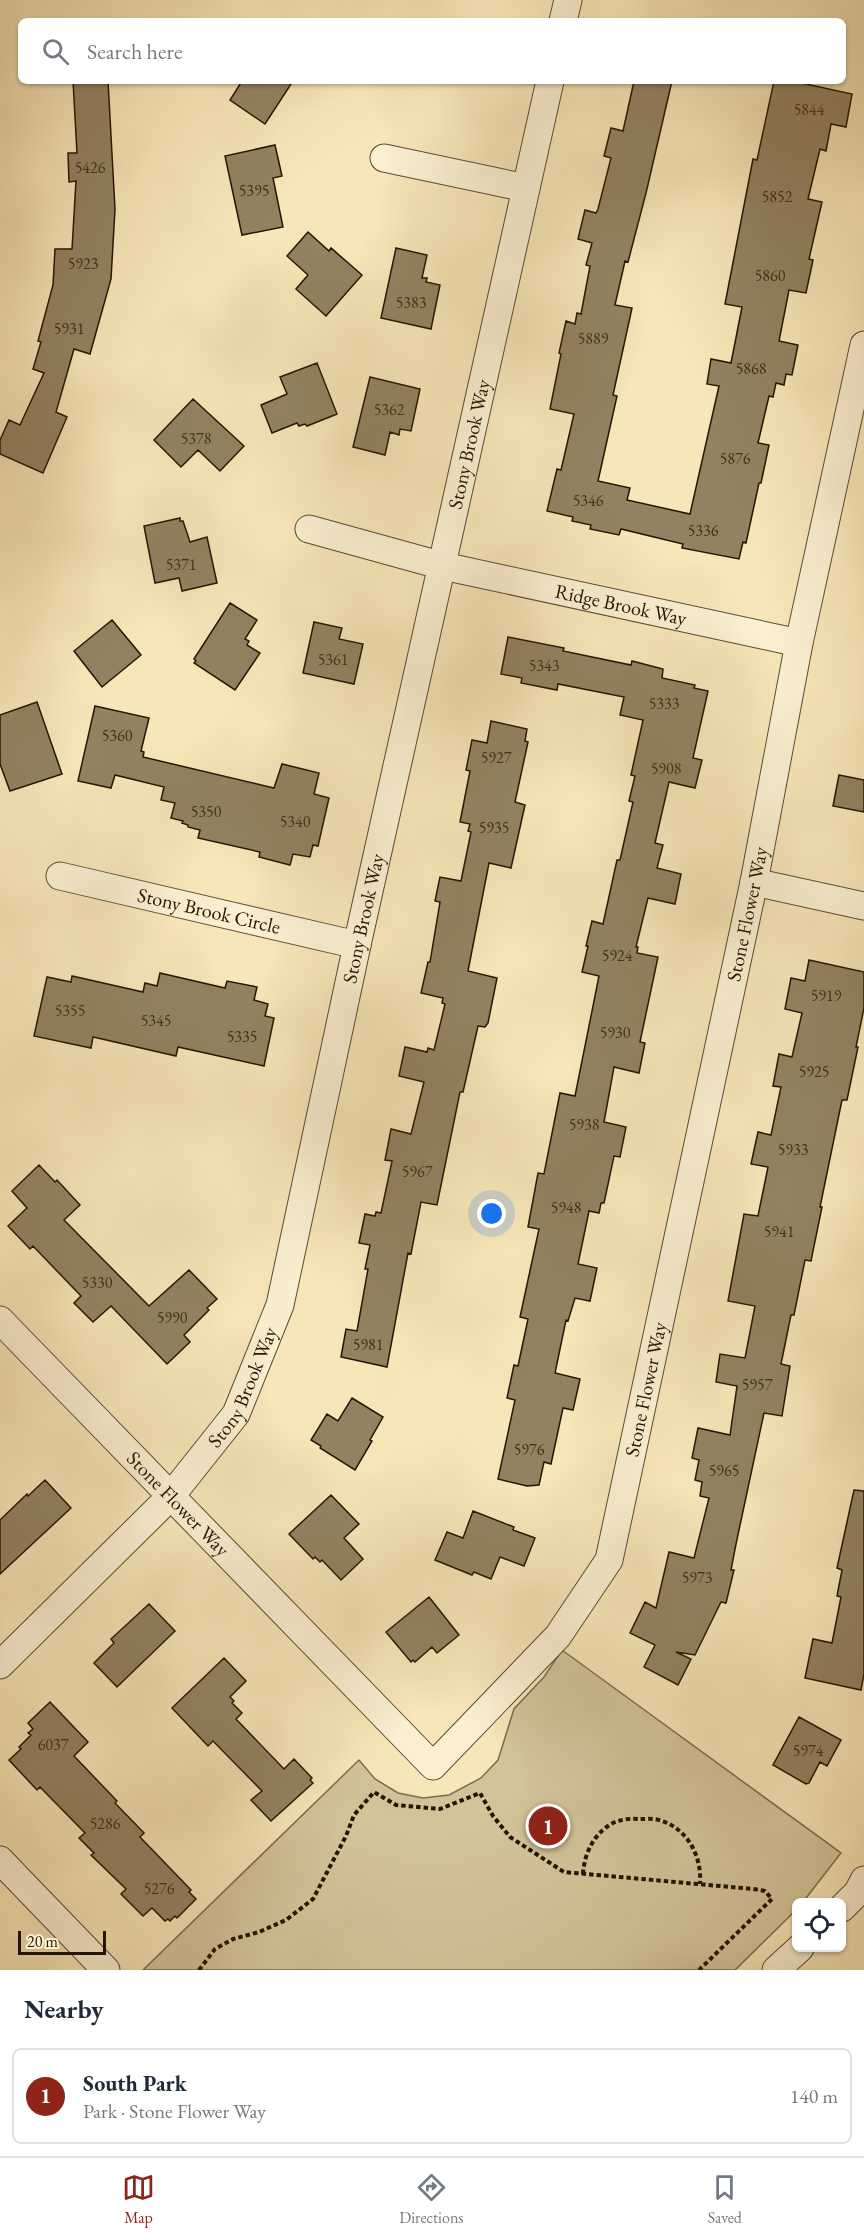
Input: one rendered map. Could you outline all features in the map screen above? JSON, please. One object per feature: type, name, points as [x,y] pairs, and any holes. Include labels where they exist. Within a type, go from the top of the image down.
[{"type":"street","points":[[564,18],[568,0]]},
{"type":"street","name":"Stony Brook Way","points":[[0,1665],[170,1497],[236,1414],[280,1305],[357,945],[549,84]]},
{"type":"street","points":[[384,158],[526,188]]},
{"type":"street","name":"Stone Flower Way","points":[[0,1320],[433,1766],[558,1636],[609,1560],[754,882],[798,643],[864,345]]},
{"type":"street","name":"Ridge Brook Way","points":[[309,529],[443,566],[798,643]]},
{"type":"street","name":"Stony Brook Circle","points":[[60,876],[357,945]]},
{"type":"street","points":[[754,882],[864,906]]},
{"type":"street","points":[[0,1860],[106,1970]]},
{"type":"street","points":[[846,1904],[858,1892],[864,1880]]},
{"type":"street","points":[[776,1970],[795,1952]]},
{"type":"path","points":[[199,1970],[215,1949],[286,1920],[314,1899],[354,1815],[374,1792],[396,1805],[440,1809],[480,1793],[492,1816],[510,1837],[564,1872],[765,1892],[772,1899],[699,1970]]},
{"type":"path","points":[[583,1874],[590,1846],[608,1825],[629,1818],[661,1820],[676,1828],[690,1841],[696,1854],[700,1884]]},
{"type":"shaded area","points":[[562,1650],[841,1853],[806,1898],[792,1898],[792,1914],[735,1970],[143,1970],[359,1760],[375,1779],[398,1793],[423,1798],[449,1795],[481,1778],[498,1760],[514,1709],[544,1677]]},
{"type":"building","points":[[73,84],[108,84],[115,209],[111,279],[90,354],[74,349],[56,412],[67,417],[43,473],[0,454],[0,440],[9,420],[20,425],[44,373],[33,369],[53,285],[55,249],[72,249],[76,181],[69,182],[68,153],[77,153]]},
{"type":"building","points":[[240,84],[291,84],[265,124],[230,100]]},
{"type":"building","points":[[633,84],[671,84],[646,193],[628,262],[625,261],[615,305],[632,308],[613,395],[617,396],[598,481],[630,488],[627,500],[690,514],[719,386],[707,384],[711,359],[731,363],[742,307],[725,304],[753,159],[757,160],[773,84],[806,84],[852,94],[846,127],[831,124],[826,151],[820,149],[808,199],[822,202],[809,259],[813,260],[806,293],[789,290],[779,341],[798,345],[792,375],[786,374],[784,385],[776,383],[773,397],[769,396],[758,443],[769,445],[746,543],[743,542],[739,559],[682,548],[683,544],[621,529],[619,535],[590,529],[591,525],[572,521],[573,517],[547,511],[557,469],[561,470],[574,414],[550,409],[566,321],[575,324],[577,313],[581,314],[590,266],[586,265],[592,243],[578,239],[585,210],[596,213],[598,209],[611,158],[604,156],[611,128],[623,131]]},
{"type":"building","points":[[275,145],[282,176],[273,178],[283,227],[242,235],[225,156]]},
{"type":"building","points":[[308,232],[329,251],[331,248],[362,275],[326,316],[296,289],[308,275],[287,256]]},
{"type":"building","points":[[396,248],[427,255],[422,278],[427,278],[426,282],[440,285],[431,329],[381,318]]},
{"type":"building","points":[[317,363],[337,414],[307,426],[305,424],[299,426],[297,423],[272,433],[261,405],[287,394],[280,377]]},
{"type":"building","points":[[370,377],[420,389],[411,431],[400,429],[399,435],[390,432],[385,455],[353,447]]},
{"type":"building","points":[[193,399],[244,446],[220,471],[198,450],[181,467],[154,440]]},
{"type":"building","points":[[180,518],[190,542],[207,537],[217,583],[182,591],[179,578],[155,583],[144,526]]},
{"type":"building","points":[[230,603],[257,620],[245,639],[249,641],[247,645],[260,653],[235,690],[194,663],[196,661],[194,659]]},
{"type":"building","points":[[112,620],[141,655],[102,687],[74,651]]},
{"type":"building","points":[[314,622],[342,628],[339,639],[363,644],[354,684],[303,673]]},
{"type":"building","points":[[508,637],[564,648],[563,651],[631,665],[632,661],[663,669],[662,678],[695,685],[694,688],[708,691],[693,758],[702,760],[695,788],[669,782],[655,843],[663,845],[657,868],[681,874],[675,904],[648,898],[636,947],[638,947],[637,953],[658,957],[640,1042],[645,1043],[639,1073],[614,1067],[604,1122],[626,1127],[620,1157],[614,1156],[604,1203],[601,1203],[599,1213],[589,1211],[578,1264],[597,1268],[590,1301],[575,1298],[568,1321],[566,1320],[555,1373],[580,1379],[573,1410],[563,1408],[551,1464],[544,1462],[539,1485],[527,1486],[498,1479],[515,1400],[507,1398],[514,1365],[518,1366],[528,1319],[520,1317],[539,1229],[528,1227],[538,1173],[544,1174],[560,1093],[575,1096],[599,976],[582,972],[588,946],[586,946],[592,921],[603,924],[617,860],[620,860],[633,802],[629,801],[635,776],[631,775],[643,720],[620,715],[624,697],[558,684],[557,690],[521,683],[522,678],[501,674]]},
{"type":"building","points":[[37,702],[62,774],[10,791],[0,764],[0,715]]},
{"type":"building","points":[[95,706],[149,718],[141,751],[144,752],[143,757],[274,788],[282,764],[319,773],[314,794],[329,798],[318,846],[313,845],[310,857],[293,854],[290,865],[259,857],[260,852],[198,838],[200,830],[188,827],[182,823],[183,821],[171,818],[175,803],[161,800],[164,787],[115,775],[111,788],[78,781]]},
{"type":"building","points":[[491,721],[527,729],[525,741],[528,742],[515,802],[525,805],[511,868],[489,863],[468,971],[497,978],[488,1023],[485,1027],[478,1026],[463,1092],[460,1092],[437,1205],[421,1202],[411,1254],[408,1253],[387,1367],[341,1357],[346,1329],[357,1331],[368,1269],[365,1269],[370,1245],[359,1243],[365,1214],[375,1216],[376,1212],[381,1213],[392,1161],[385,1160],[391,1129],[411,1134],[424,1082],[399,1076],[405,1047],[427,1052],[428,1048],[434,1050],[445,1004],[442,1003],[443,998],[421,993],[428,962],[430,962],[440,902],[435,901],[440,877],[461,881],[471,832],[468,831],[470,824],[460,822],[470,771],[466,770],[472,740],[487,743]]},
{"type":"building","points":[[839,775],[864,780],[864,812],[833,806]]},
{"type":"building","points":[[809,960],[864,972],[864,1008],[856,1047],[858,1047],[847,1100],[842,1100],[811,1261],[805,1260],[794,1315],[791,1315],[781,1364],[790,1366],[782,1416],[764,1413],[726,1603],[721,1602],[695,1655],[676,1652],[691,1659],[678,1685],[644,1667],[655,1645],[630,1633],[645,1602],[656,1608],[669,1552],[694,1558],[709,1498],[700,1496],[702,1482],[695,1480],[699,1460],[692,1458],[698,1428],[730,1435],[737,1386],[716,1382],[720,1354],[745,1358],[755,1306],[728,1301],[744,1214],[758,1216],[768,1167],[751,1164],[758,1132],[771,1135],[781,1087],[773,1086],[779,1054],[792,1057],[802,1013],[785,1009],[791,978],[805,981]]},
{"type":"building","points":[[160,973],[225,988],[227,981],[257,987],[254,1000],[268,1004],[265,1016],[274,1018],[264,1066],[178,1047],[176,1056],[93,1037],[91,1048],[34,1036],[47,977],[71,982],[72,976],[143,992],[145,983],[157,986]]},
{"type":"building","points":[[39,1165],[55,1182],[57,1180],[80,1205],[64,1220],[149,1306],[189,1270],[217,1299],[184,1335],[190,1342],[167,1364],[111,1306],[93,1322],[74,1303],[81,1296],[33,1246],[30,1249],[8,1226],[27,1208],[12,1191]]},
{"type":"building","points":[[352,1398],[383,1417],[355,1470],[311,1440],[327,1414],[338,1421]]},
{"type":"building","points":[[45,1480],[71,1508],[0,1574],[0,1520]]},
{"type":"building","points":[[854,1490],[864,1491],[864,1674],[861,1690],[805,1678],[813,1639],[832,1643],[841,1597],[837,1596],[842,1570],[837,1568]]},
{"type":"building","points":[[331,1495],[359,1524],[344,1538],[363,1559],[341,1580],[322,1560],[320,1562],[315,1557],[313,1559],[289,1534]]},
{"type":"building","points":[[473,1511],[535,1538],[524,1566],[500,1557],[491,1579],[474,1572],[472,1575],[435,1560],[447,1532],[463,1538]]},
{"type":"building","points":[[429,1597],[459,1635],[437,1653],[432,1647],[415,1662],[413,1660],[411,1662],[386,1632]]},
{"type":"building","points":[[149,1604],[175,1631],[117,1687],[94,1663],[114,1643],[111,1639]]},
{"type":"building","points":[[224,1658],[246,1681],[230,1697],[234,1701],[232,1703],[242,1713],[236,1719],[284,1769],[294,1759],[312,1778],[310,1780],[313,1783],[271,1821],[251,1800],[262,1791],[213,1741],[208,1746],[172,1708]]},
{"type":"building","points":[[50,1702],[88,1742],[74,1756],[144,1833],[140,1837],[191,1890],[189,1892],[196,1899],[177,1918],[175,1916],[170,1921],[168,1919],[165,1921],[152,1908],[143,1916],[121,1894],[126,1889],[91,1855],[94,1853],[79,1838],[85,1833],[40,1787],[37,1790],[9,1760],[31,1735],[28,1733],[33,1729],[28,1723]]},
{"type":"building","points":[[799,1717],[841,1740],[827,1766],[820,1762],[809,1783],[806,1784],[773,1765]]},
{"type":"place","name":"South Park","points":[[548,1826]]}]
